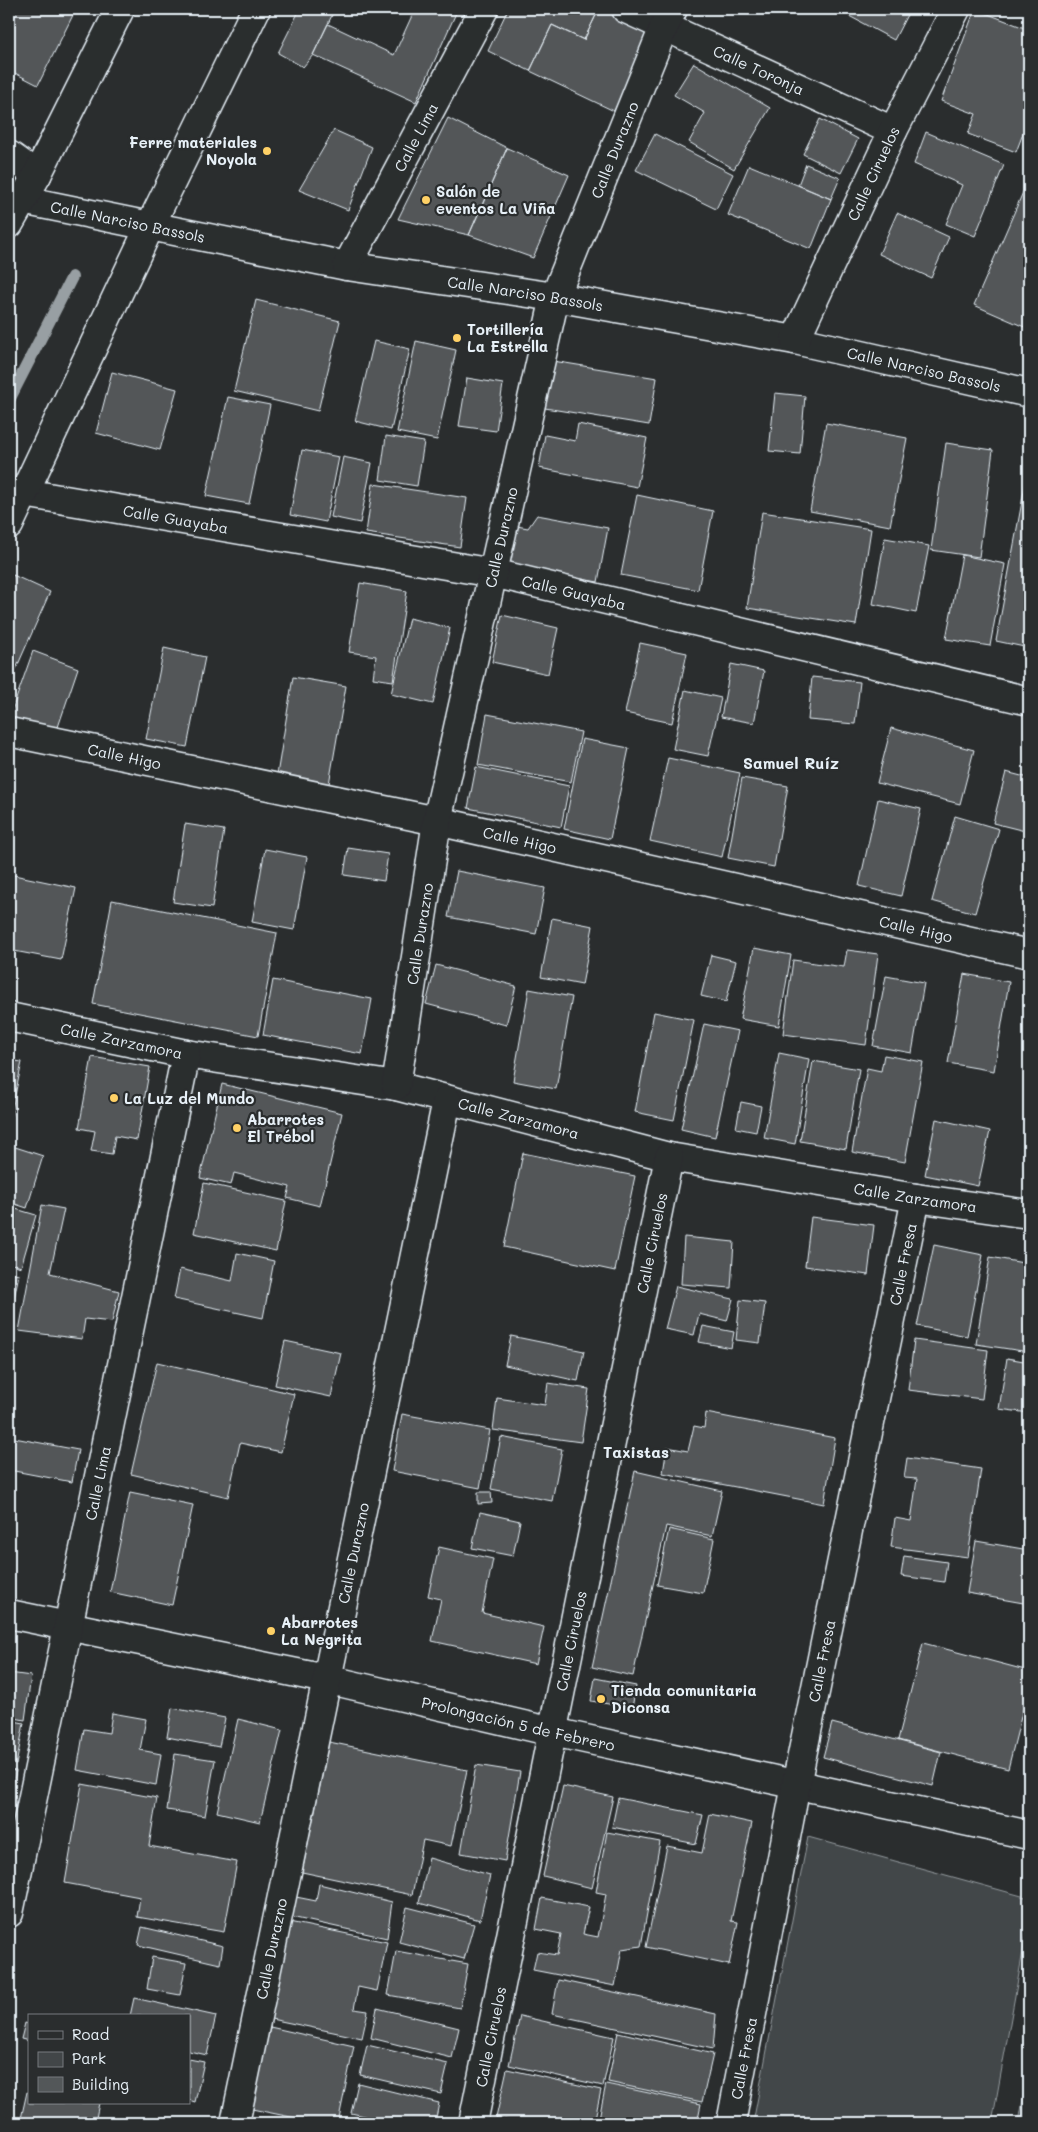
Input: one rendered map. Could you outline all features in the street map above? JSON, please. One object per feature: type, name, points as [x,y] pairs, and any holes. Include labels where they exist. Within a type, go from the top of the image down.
[{"type":"street","points":[[9,224],[120,9]]},
{"type":"street","points":[[9,524],[150,226],[256,9]]},
{"type":"street","name":"Calle Lima","points":[[346,266],[484,9]]},
{"type":"street","name":"Calle Toronja","points":[[626,9],[668,18],[893,131]]},
{"type":"street","name":"Calle Ciruelos","points":[[795,340],[893,131],[956,9]]},
{"type":"street","name":"Calle Durazno","points":[[396,1086],[437,821],[555,297],[668,18]]},
{"type":"street","points":[[9,155],[36,174]]},
{"type":"street","name":"Calle Narciso Bassols","points":[[22,200],[346,266],[555,297],[795,340],[1029,393]]},
{"type":"street","name":"Calle Guayaba","points":[[24,492],[494,574],[1029,701]]},
{"type":"street","name":"Calle Higo","points":[[9,732],[437,821],[1029,954]]},
{"type":"street","name":"Calle Zarzamora","points":[[9,1017],[186,1054],[396,1086],[669,1157],[916,1198],[1029,1214]]},
{"type":"street","name":"Calle Lima","points":[[9,1913],[186,1054]]},
{"type":"street","name":"Calle Durazno","points":[[235,2123],[446,1100]]},
{"type":"street","name":"Calle Ciruelos","points":[[473,2123],[669,1157]]},
{"type":"street","name":"Calle Fresa","points":[[731,2123],[796,1785],[916,1198]]},
{"type":"street","name":"Prolongación 5 de Febrero","points":[[9,1614],[326,1679],[553,1732],[1029,1833]]},
{"type":"green space","points":[[808,1837],[1029,1898],[1029,1918],[992,2123],[753,2123]]},
{"type":"green space","points":[[1029,2063],[1029,2123],[1019,2123]]},
{"type":"building","points":[[9,9],[76,9],[38,85],[9,70]]},
{"type":"building","points":[[300,9],[335,9],[313,55],[303,67],[278,53]]},
{"type":"building","points":[[415,9],[446,9],[456,13],[416,102],[313,55],[328,24],[394,55]]},
{"type":"building","points":[[508,9],[599,9],[584,40],[552,25],[530,71],[488,51]]},
{"type":"building","points":[[599,9],[608,9],[653,30],[614,111],[530,71],[552,25],[584,40]]},
{"type":"building","points":[[836,9],[910,9],[894,40]]},
{"type":"building","points":[[975,9],[1027,29],[1029,27],[1029,118],[1016,152],[968,134],[976,114],[941,101]]},
{"type":"building","points":[[694,63],[770,108],[734,169],[689,142],[705,113],[674,95]]},
{"type":"building","points":[[448,118],[507,148],[469,235],[398,219]]},
{"type":"building","points":[[820,119],[858,139],[841,173],[803,154]]},
{"type":"building","points":[[334,130],[372,147],[348,210],[299,190]]},
{"type":"building","points":[[926,132],[1004,165],[975,236],[946,224],[962,185],[914,164]]},
{"type":"building","points":[[655,134],[733,174],[716,209],[636,170]]},
{"type":"building","points":[[507,148],[569,175],[533,258],[469,235]]},
{"type":"building","points":[[806,164],[840,178],[831,199],[798,185]]},
{"type":"building","points":[[749,165],[831,199],[811,249],[728,215]]},
{"type":"building","points":[[1027,183],[1029,184],[1029,329],[974,305]]},
{"type":"building","points":[[897,213],[949,237],[931,278],[879,254]]},
{"type":"building","points":[[256,300],[340,321],[318,411],[234,391]]},
{"type":"building","points":[[374,341],[410,349],[391,430],[355,421]]},
{"type":"building","points":[[416,341],[456,350],[437,440],[397,432]]},
{"type":"building","points":[[553,361],[657,378],[649,425],[545,408]]},
{"type":"building","points":[[112,372],[177,389],[160,450],[96,433]]},
{"type":"building","points":[[467,378],[503,384],[496,431],[459,426]]},
{"type":"building","points":[[775,393],[805,396],[800,454],[769,451]]},
{"type":"building","points":[[228,397],[270,405],[249,504],[206,496]]},
{"type":"building","points":[[826,423],[907,438],[890,526],[810,511]]},
{"type":"building","points":[[578,424],[647,438],[637,487],[539,468],[545,435],[575,441]]},
{"type":"building","points":[[386,436],[424,442],[417,486],[380,480]]},
{"type":"building","points":[[946,443],[993,450],[979,557],[931,550]]},
{"type":"building","points":[[302,450],[339,457],[326,522],[290,515]]},
{"type":"building","points":[[343,457],[372,463],[360,523],[331,517]]},
{"type":"building","points":[[1029,464],[1029,648],[996,641]]},
{"type":"building","points":[[373,484],[467,498],[460,547],[366,533]]},
{"type":"building","points":[[637,495],[713,511],[698,590],[621,575]]},
{"type":"building","points":[[762,512],[871,529],[856,625],[747,608]]},
{"type":"building","points":[[537,515],[608,528],[598,582],[504,565],[511,525],[528,528]]},
{"type":"building","points":[[885,538],[929,546],[916,613],[873,604]]},
{"type":"building","points":[[962,555],[1005,564],[990,646],[946,639]]},
{"type":"building","points":[[13,575],[50,592],[16,669],[9,665],[9,585]]},
{"type":"building","points":[[360,583],[407,591],[393,681],[373,678],[376,656],[349,652]]},
{"type":"building","points":[[502,615],[558,628],[548,674],[492,662]]},
{"type":"building","points":[[409,618],[450,628],[433,704],[391,694]]},
{"type":"building","points":[[640,643],[687,653],[672,723],[625,713]]},
{"type":"building","points":[[164,648],[205,657],[187,747],[146,739]]},
{"type":"building","points":[[33,651],[78,668],[56,733],[10,716]]},
{"type":"building","points":[[731,664],[764,671],[754,723],[721,717]]},
{"type":"building","points":[[293,677],[346,686],[329,784],[277,775]]},
{"type":"building","points":[[812,677],[860,682],[855,724],[808,720]]},
{"type":"building","points":[[685,690],[721,698],[708,756],[673,749]]},
{"type":"building","points":[[487,714],[581,732],[571,782],[478,765]]},
{"type":"building","points":[[891,728],[974,750],[960,804],[877,783]]},
{"type":"building","points":[[582,739],[629,748],[610,839],[564,829]]},
{"type":"building","points":[[668,758],[740,773],[722,857],[650,841]]},
{"type":"building","points":[[476,767],[569,786],[561,827],[468,808]]},
{"type":"building","points":[[1006,772],[1029,778],[1029,832],[993,823]]},
{"type":"building","points":[[742,778],[788,786],[774,867],[728,858]]},
{"type":"building","points":[[878,799],[921,809],[901,896],[859,886]]},
{"type":"building","points":[[955,816],[999,829],[975,913],[932,901]]},
{"type":"building","points":[[185,824],[224,830],[212,908],[173,902]]},
{"type":"building","points":[[348,848],[388,854],[384,881],[344,875]]},
{"type":"building","points":[[265,849],[307,857],[294,930],[252,922]]},
{"type":"building","points":[[457,871],[545,888],[536,934],[448,917]]},
{"type":"building","points":[[9,874],[76,888],[61,960],[9,950]]},
{"type":"building","points":[[112,900],[277,933],[258,1036],[93,1004]]},
{"type":"building","points":[[552,918],[593,926],[582,985],[541,977]]},
{"type":"building","points":[[754,948],[791,955],[779,1026],[740,1019]]},
{"type":"building","points":[[847,950],[878,954],[866,1045],[783,1034],[793,960],[844,967]]},
{"type":"building","points":[[711,955],[736,961],[726,1002],[701,996]]},
{"type":"building","points":[[436,965],[516,986],[506,1025],[426,1004]]},
{"type":"building","points":[[964,974],[1009,982],[994,1071],[948,1063]]},
{"type":"building","points":[[886,976],[924,983],[912,1053],[873,1046]]},
{"type":"building","points":[[273,980],[372,999],[362,1054],[263,1035]]},
{"type":"building","points":[[529,989],[572,997],[556,1089],[513,1081]]},
{"type":"building","points":[[654,1012],[694,1020],[674,1120],[635,1112]]},
{"type":"building","points":[[704,1024],[738,1031],[715,1137],[681,1129]]},
{"type":"building","points":[[779,1053],[809,1059],[795,1144],[764,1138]]},
{"type":"building","points":[[884,1055],[923,1062],[905,1162],[852,1152],[867,1068],[881,1071]]},
{"type":"building","name":"La Luz del Mundo","points":[[92,1057],[150,1067],[137,1140],[115,1136],[112,1154],[91,1151],[95,1131],[79,1128]]},
{"type":"building","points":[[9,1060],[22,1062],[9,1124]]},
{"type":"building","points":[[813,1061],[859,1069],[846,1149],[800,1141]]},
{"type":"building","points":[[222,1084],[342,1113],[320,1206],[287,1198],[290,1187],[234,1173],[231,1185],[200,1178]]},
{"type":"building","points":[[741,1102],[761,1106],[756,1132],[736,1128]]},
{"type":"building","points":[[936,1119],[990,1131],[978,1186],[925,1175]]},
{"type":"building","points":[[9,1145],[43,1156],[27,1208],[9,1202]]},
{"type":"building","points":[[523,1153],[635,1176],[615,1271],[504,1247]]},
{"type":"building","points":[[204,1183],[286,1201],[276,1251],[194,1233]]},
{"type":"building","points":[[42,1205],[64,1209],[50,1273],[119,1291],[112,1322],[85,1319],[82,1339],[19,1331]]},
{"type":"building","points":[[9,1207],[36,1215],[21,1267],[9,1263]]},
{"type":"building","points":[[811,1217],[874,1225],[868,1275],[805,1266]]},
{"type":"building","points":[[684,1237],[734,1242],[731,1288],[681,1284]]},
{"type":"building","points":[[934,1245],[983,1255],[967,1336],[917,1326]]},
{"type":"building","points":[[237,1253],[274,1261],[263,1318],[174,1299],[180,1269],[232,1281]]},
{"type":"building","points":[[990,1257],[1029,1264],[1029,1352],[976,1344]]},
{"type":"building","points":[[9,1272],[19,1274],[9,1323]]},
{"type":"building","points":[[676,1286],[733,1299],[727,1321],[699,1314],[694,1335],[665,1329]]},
{"type":"building","points":[[740,1300],[765,1303],[760,1343],[736,1340]]},
{"type":"building","points":[[703,1326],[734,1332],[731,1348],[699,1342]]},
{"type":"building","points":[[511,1336],[584,1351],[578,1381],[505,1365]]},
{"type":"building","points":[[914,1340],[988,1350],[982,1399],[908,1390]]},
{"type":"building","points":[[285,1341],[341,1353],[331,1397],[275,1385]]},
{"type":"building","points":[[1007,1358],[1029,1362],[1029,1413],[999,1409]]},
{"type":"building","points":[[157,1362],[294,1394],[281,1452],[240,1443],[228,1497],[131,1474]]},
{"type":"building","points":[[548,1383],[589,1389],[581,1442],[493,1430],[497,1398],[545,1405]]},
{"type":"building","points":[[706,1413],[835,1438],[824,1504],[663,1473],[667,1447],[688,1451],[694,1426],[704,1428]]},
{"type":"building","points":[[402,1414],[490,1430],[480,1488],[392,1471]]},
{"type":"building","points":[[9,1437],[78,1450],[72,1482],[9,1470]]},
{"type":"building","points":[[501,1437],[562,1449],[552,1501],[491,1489]]},
{"type":"building","points":[[907,1458],[981,1469],[968,1557],[891,1547],[895,1518],[911,1521],[917,1479],[904,1478]]},
{"type":"building","points":[[635,1471],[722,1491],[712,1536],[666,1526],[633,1676],[592,1667]]},
{"type":"building","points":[[130,1492],[193,1505],[172,1605],[110,1592]]},
{"type":"building","points":[[478,1492],[491,1492],[492,1503],[478,1504]]},
{"type":"building","points":[[480,1512],[520,1521],[513,1556],[472,1548]]},
{"type":"building","points":[[669,1529],[714,1539],[703,1593],[657,1585]]},
{"type":"building","points":[[976,1541],[1029,1550],[1029,1604],[967,1593]]},
{"type":"building","points":[[439,1547],[493,1559],[482,1613],[544,1627],[536,1664],[432,1641],[441,1599],[428,1596]]},
{"type":"building","points":[[904,1556],[947,1562],[944,1582],[901,1576]]},
{"type":"building","points":[[923,1643],[1029,1671],[1029,1685],[1008,1769],[898,1740]]},
{"type":"building","points":[[9,1673],[31,1676],[25,1720],[9,1717]]},
{"type":"building","points":[[595,1678],[636,1686],[632,1708],[591,1701]]},
{"type":"building","points":[[172,1708],[225,1718],[219,1747],[167,1737]]},
{"type":"building","points":[[112,1713],[146,1719],[140,1750],[161,1754],[156,1785],[77,1770],[84,1729],[109,1733]]},
{"type":"building","points":[[238,1719],[282,1730],[260,1822],[217,1812]]},
{"type":"building","points":[[9,1720],[24,1723],[16,1765],[9,1763]]},
{"type":"building","points":[[832,1723],[941,1752],[933,1786],[823,1757]]},
{"type":"building","points":[[329,1742],[467,1770],[451,1846],[423,1840],[412,1895],[302,1872]]},
{"type":"building","points":[[175,1754],[215,1760],[205,1816],[167,1810]]},
{"type":"building","points":[[476,1765],[520,1772],[505,1861],[461,1853]]},
{"type":"building","points":[[9,1770],[16,1771],[9,1803]]},
{"type":"building","points":[[82,1784],[157,1798],[149,1846],[237,1862],[224,1932],[137,1917],[140,1897],[65,1883]]},
{"type":"building","points":[[563,1786],[613,1797],[592,1888],[543,1876]]},
{"type":"building","points":[[618,1798],[703,1815],[696,1844],[612,1827]]},
{"type":"building","points":[[710,1814],[752,1823],[731,1921],[738,1922],[729,1965],[646,1947],[667,1846],[702,1853]]},
{"type":"building","points":[[607,1832],[660,1842],[641,1946],[622,1949],[615,1986],[533,1970],[537,1952],[557,1955],[561,1934],[536,1929],[542,1898],[589,1907],[583,1934],[598,1937],[606,1894],[596,1892]]},
{"type":"building","points":[[429,1858],[490,1875],[480,1920],[419,1903]]},
{"type":"building","points":[[319,1884],[392,1902],[387,1938],[291,1917],[296,1897],[316,1901]]},
{"type":"building","points":[[407,1907],[474,1924],[464,1959],[399,1942]]},
{"type":"building","points":[[289,1922],[387,1942],[377,1991],[358,1987],[354,2009],[368,2011],[362,2038],[271,2019]]},
{"type":"building","points":[[142,1927],[223,1946],[220,1964],[138,1945]]},
{"type":"building","points":[[396,1951],[468,1964],[460,2008],[388,1995]]},
{"type":"building","points":[[152,1957],[186,1963],[180,1995],[147,1989]]},
{"type":"building","points":[[558,1980],[716,2014],[713,2049],[552,2014]]},
{"type":"building","points":[[134,1998],[216,2016],[207,2055],[190,2051],[190,2014],[130,2014]]},
{"type":"building","points":[[377,2008],[459,2028],[452,2058],[371,2038]]},
{"type":"building","points":[[520,2016],[614,2037],[603,2086],[509,2065]]},
{"type":"building","points":[[25,2023],[28,2024],[28,2041],[21,2039]]},
{"type":"building","points":[[270,2027],[354,2046],[338,2123],[320,2123],[252,2109]]},
{"type":"building","points":[[618,2032],[713,2054],[702,2102],[608,2082]]},
{"type":"building","points":[[367,2045],[448,2064],[441,2094],[360,2075]]},
{"type":"building","points":[[190,2059],[204,2062],[195,2102],[190,2100]]},
{"type":"building","points":[[507,2069],[601,2090],[594,2123],[520,2123],[496,2118]]},
{"type":"building","points":[[358,2083],[439,2103],[435,2123],[396,2123],[351,2113]]},
{"type":"building","points":[[606,2084],[701,2104],[697,2123],[598,2123]]},
{"type":"building","points":[[27,2092],[28,2104],[99,2104],[95,2123],[20,2123]]},
{"type":"building","points":[[247,2119],[265,2123],[246,2123]]},
{"type":"waterway","points":[[9,400],[72,277]]},
{"type":"place","name":"Ferre materiales Noyola","points":[[267,151]]},
{"type":"place","name":"Salón de eventos La Viña","points":[[426,200]]},
{"type":"place","name":"Tortillería La Estrella","points":[[457,338]]},
{"type":"place","name":"La Luz del Mundo","points":[[114,1098]]},
{"type":"place","name":"Abarrotes El Trébol","points":[[237,1128]]},
{"type":"place","name":"Abarrotes La Negrita","points":[[271,1631]]},
{"type":"place","name":"Tienda comunitaria Diconsa","points":[[601,1699]]},
{"type":"district","name":"Samuel Ruíz","points":[[791,762]]},
{"type":"district","name":"Taxistas","points":[[636,1451]]}]
